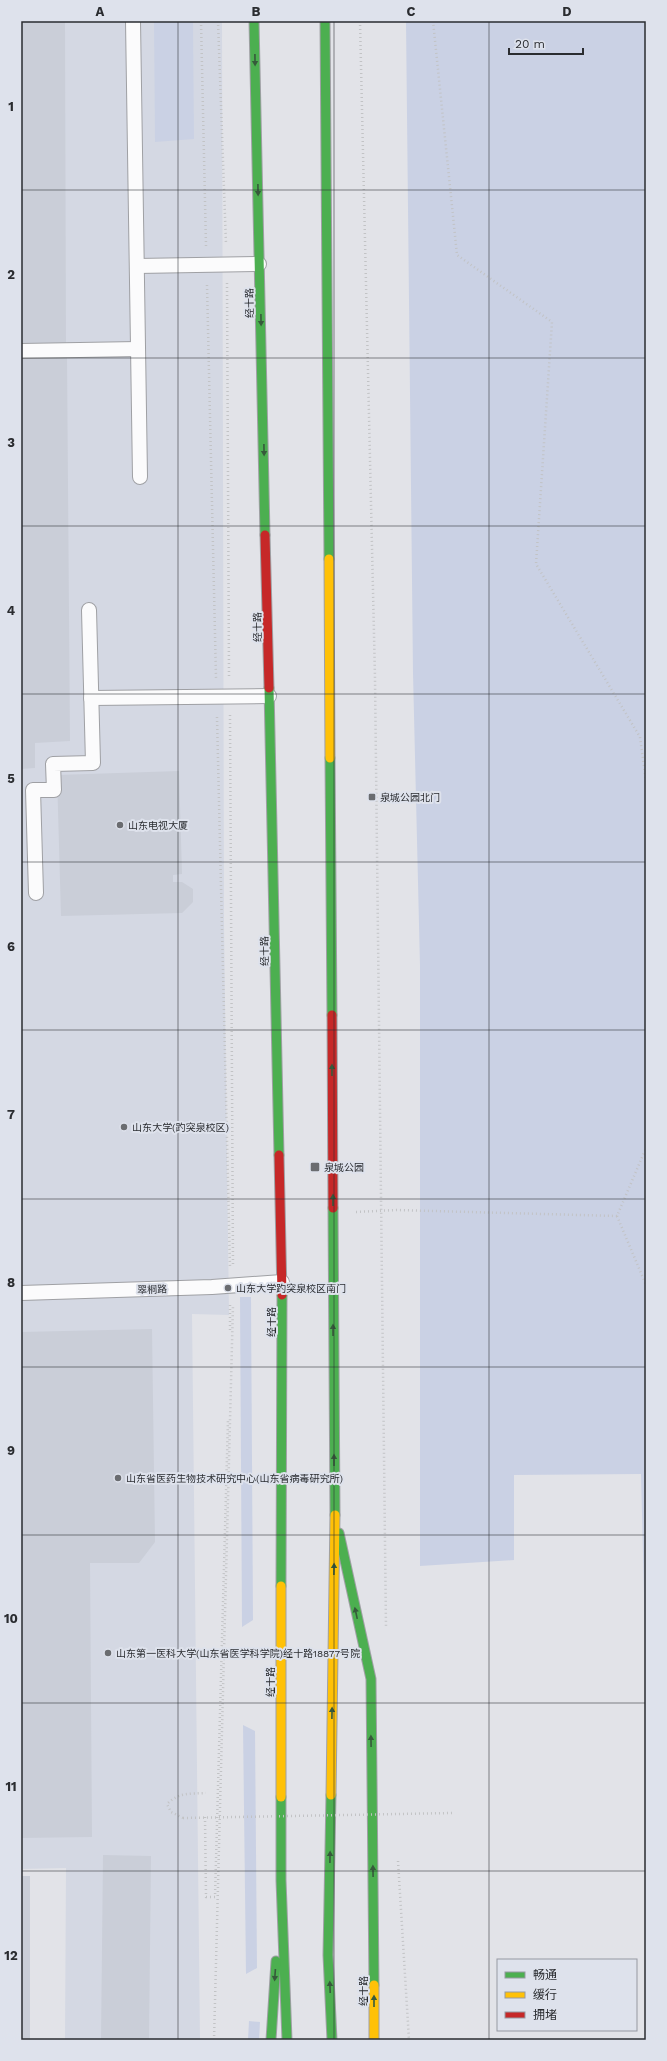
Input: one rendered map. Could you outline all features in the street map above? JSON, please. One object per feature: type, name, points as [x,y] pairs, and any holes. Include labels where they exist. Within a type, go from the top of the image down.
[{"type":"main road","name":"经十路","points":[[254,21],[282,1282],[281,1880],[287,2040]]},
{"type":"main road","name":"经十路","points":[[325,21],[335,1513],[328,1955],[332,2040]]},
{"type":"main road","name":"经十路","points":[[335,1513],[371,1679],[374,2040]]},
{"type":"main road","name":"经十路","points":[[271,2040],[281,1880]]},
{"type":"lane","points":[[133,21],[140,477]]},
{"type":"lane","points":[[137,266],[259,264]]},
{"type":"lane","points":[[21,351],[138,349]]},
{"type":"lane","points":[[36,893],[33,790],[54,790],[53,764],[93,763],[89,610]]},
{"type":"lane","points":[[91,698],[269,696]]},
{"type":"lane","name":"翠桐路","points":[[21,1293],[282,1282]]},
{"type":"path","points":[[201,21],[206,265],[223,696],[232,1285],[214,2040]]},
{"type":"path","points":[[205,1817],[206,1897],[215,1897],[232,1285],[223,696],[227,264],[218,21]]},
{"type":"path","points":[[360,21],[375,678],[386,1631]]},
{"type":"path","points":[[433,21],[457,255],[552,322],[536,564],[640,737],[646,781]]},
{"type":"path","points":[[646,1148],[617,1216],[646,1285]]},
{"type":"path","points":[[333,1212],[381,1211],[617,1216]]},
{"type":"path","points":[[206,1793],[184,1794],[174,1797],[167,1804],[170,1812],[183,1818],[452,1813]]},
{"type":"path","points":[[395,1812],[396,1820]]},
{"type":"path","points":[[398,1859],[409,2040]]},
{"type":"shaded area","points":[[21,21],[222,21],[224,924],[229,1315],[192,1314],[200,2040],[65,2040],[66,1868],[21,1869]]},
{"type":"shaded area","points":[[154,21],[193,21],[194,139],[155,142]]},
{"type":"shaded area","points":[[406,21],[646,21],[646,1674],[641,1474],[514,1475],[514,1560],[420,1566],[420,966],[413,673]]},
{"type":"shaded area","points":[[240,1297],[251,1297],[253,1620],[242,1627]]},
{"type":"shaded area","points":[[243,1725],[255,1731],[257,1968],[246,1974]]},
{"type":"shaded area","points":[[249,2021],[260,2022],[259,2040],[248,2040]]},
{"type":"building","points":[[21,21],[65,21],[66,343],[21,343]]},
{"type":"building","points":[[67,357],[70,741],[35,743],[35,768],[21,769],[21,358]]},
{"type":"building","name":"山东电视大厦","points":[[179,771],[182,874],[173,875],[173,882],[182,882],[193,889],[193,902],[182,913],[61,916],[57,775]]},
{"type":"building","points":[[152,1329],[155,1542],[139,1563],[90,1563],[92,1837],[21,1838],[21,1332]]},
{"type":"building","points":[[103,1855],[151,1856],[149,2040],[101,2040]]},
{"type":"building","points":[[21,1876],[30,1876],[30,2040],[21,2040]]},
{"type":"traffic: fast","points":[[254,21],[265,535]]},
{"type":"traffic: fast","points":[[325,21],[329,559]]},
{"type":"traffic: fast","points":[[269,688],[279,1155]]},
{"type":"traffic: fast","points":[[330,758],[332,1015]]},
{"type":"traffic: fast","points":[[333,1208],[335,1515]]},
{"type":"traffic: fast","points":[[281,1586],[282,1295]]},
{"type":"traffic: fast","points":[[339,1533],[371,1679],[374,1985]]},
{"type":"traffic: fast","points":[[331,1795],[328,1955],[332,2040]]},
{"type":"traffic: fast","points":[[281,1797],[281,1880],[287,2040]]},
{"type":"traffic: fast","points":[[271,2040],[276,1961]]},
{"type":"traffic: slow","points":[[329,559],[330,758]]},
{"type":"traffic: slow","points":[[331,1795],[335,1515]]},
{"type":"traffic: slow","points":[[281,1586],[281,1797]]},
{"type":"traffic: slow","points":[[374,1985],[374,2040]]},
{"type":"traffic: jam","points":[[265,535],[269,688]]},
{"type":"traffic: jam","points":[[332,1015],[333,1208]]},
{"type":"traffic: jam","points":[[279,1155],[282,1295]]},
{"type":"place","name":"泉城公园北门","points":[[372,797]]},
{"type":"place","name":"山东电视大厦","points":[[120,825]]},
{"type":"place","name":"山东大学(趵突泉校区)","points":[[124,1127]]},
{"type":"place","name":"泉城公园","points":[[315,1167]]},
{"type":"place","name":"山东大学趵突泉校区南门","points":[[228,1288]]},
{"type":"place","name":"山东省医药生物技术研究中心(山东省病毒研究所)","points":[[118,1478]]},
{"type":"place","name":"山东第一医科大学(山东省医学科学院)经十路18877号院","points":[[108,1653]]}]
